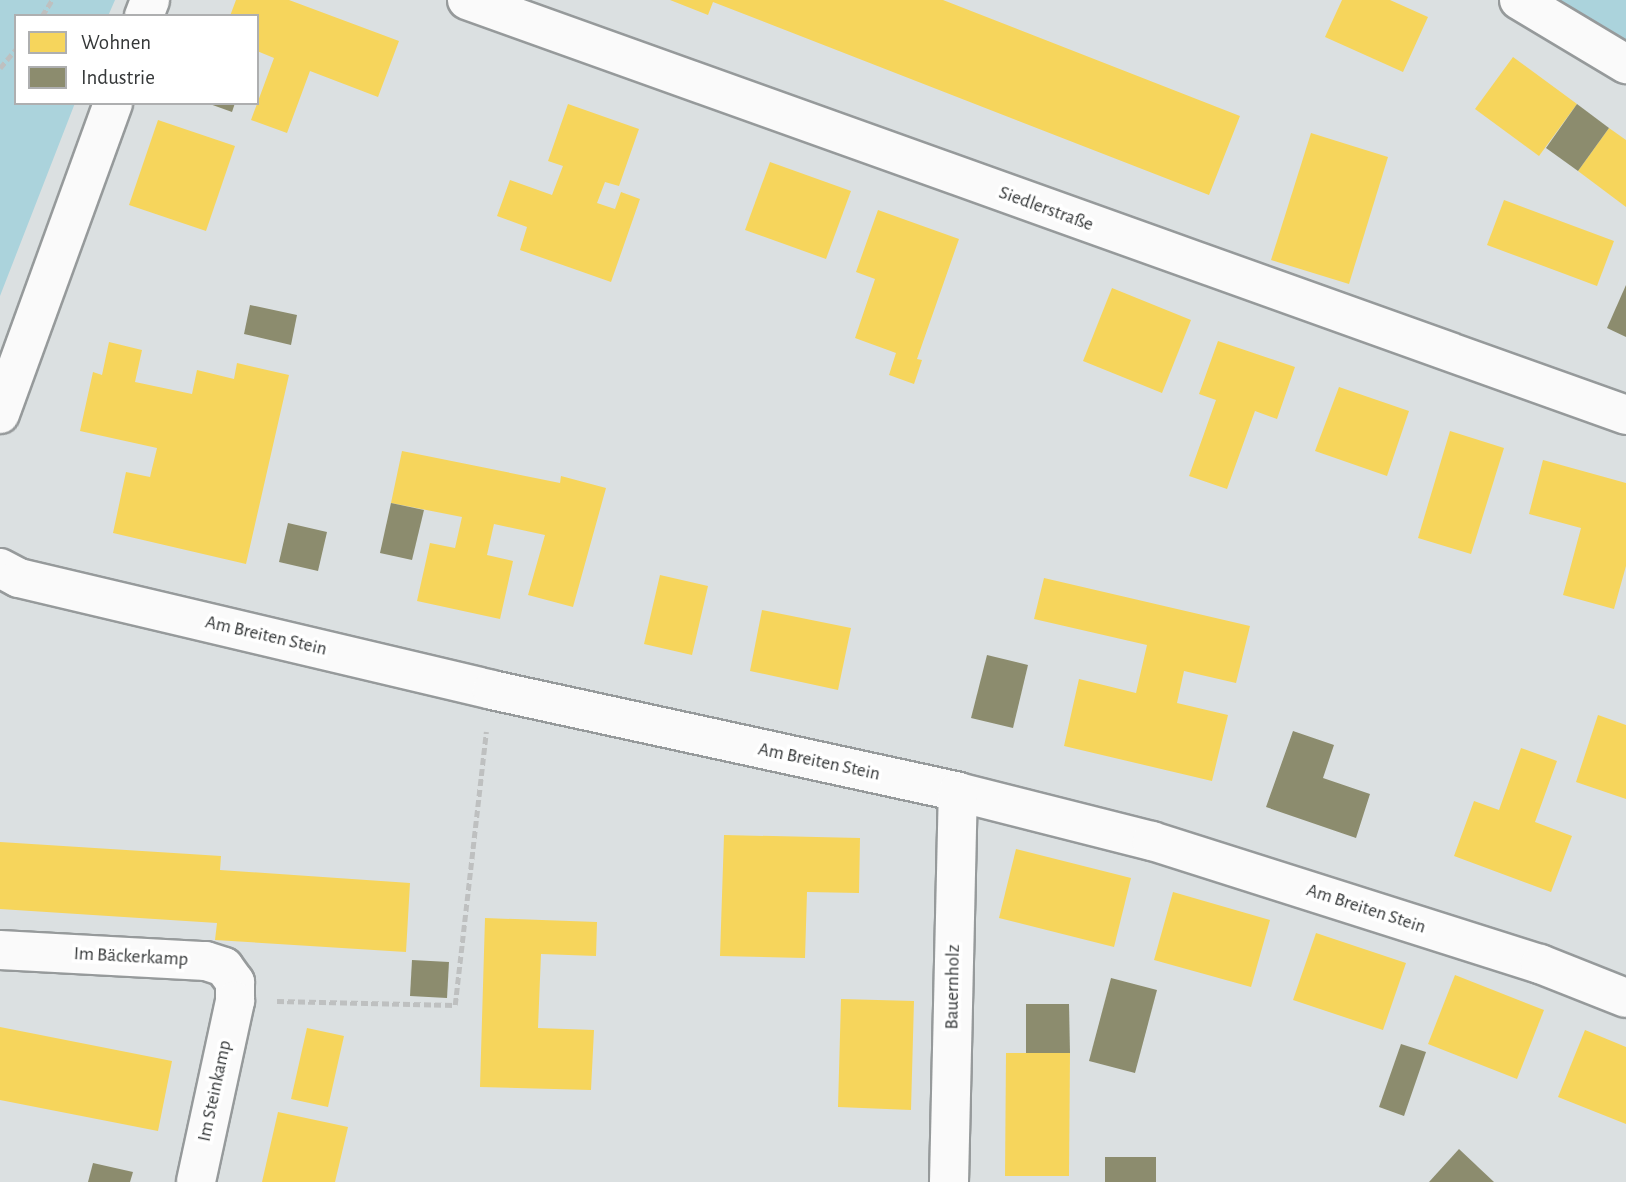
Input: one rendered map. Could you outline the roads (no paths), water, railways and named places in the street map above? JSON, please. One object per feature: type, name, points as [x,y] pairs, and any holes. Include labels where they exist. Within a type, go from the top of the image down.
[{"type":"street","name":"Siedlerstraße","points":[[467,0],[567,15],[1207,268],[1626,415]]},
{"type":"street","points":[[1518,0],[1626,64]]},
{"type":"street","points":[[0,414],[112,105]]},
{"type":"street","name":"Am Breiten Stein","points":[[0,568],[19,578],[492,690],[958,792],[1152,841],[1541,964],[1626,998]]},
{"type":"street","name":"Bauernholz","points":[[949,1182],[958,792]]},
{"type":"street","name":"Im Bäckerkamp","points":[[0,950],[206,961],[224,967],[235,982],[235,1001]]},
{"type":"street","name":"Im Steinkamp","points":[[196,1182],[235,1001]]}]
